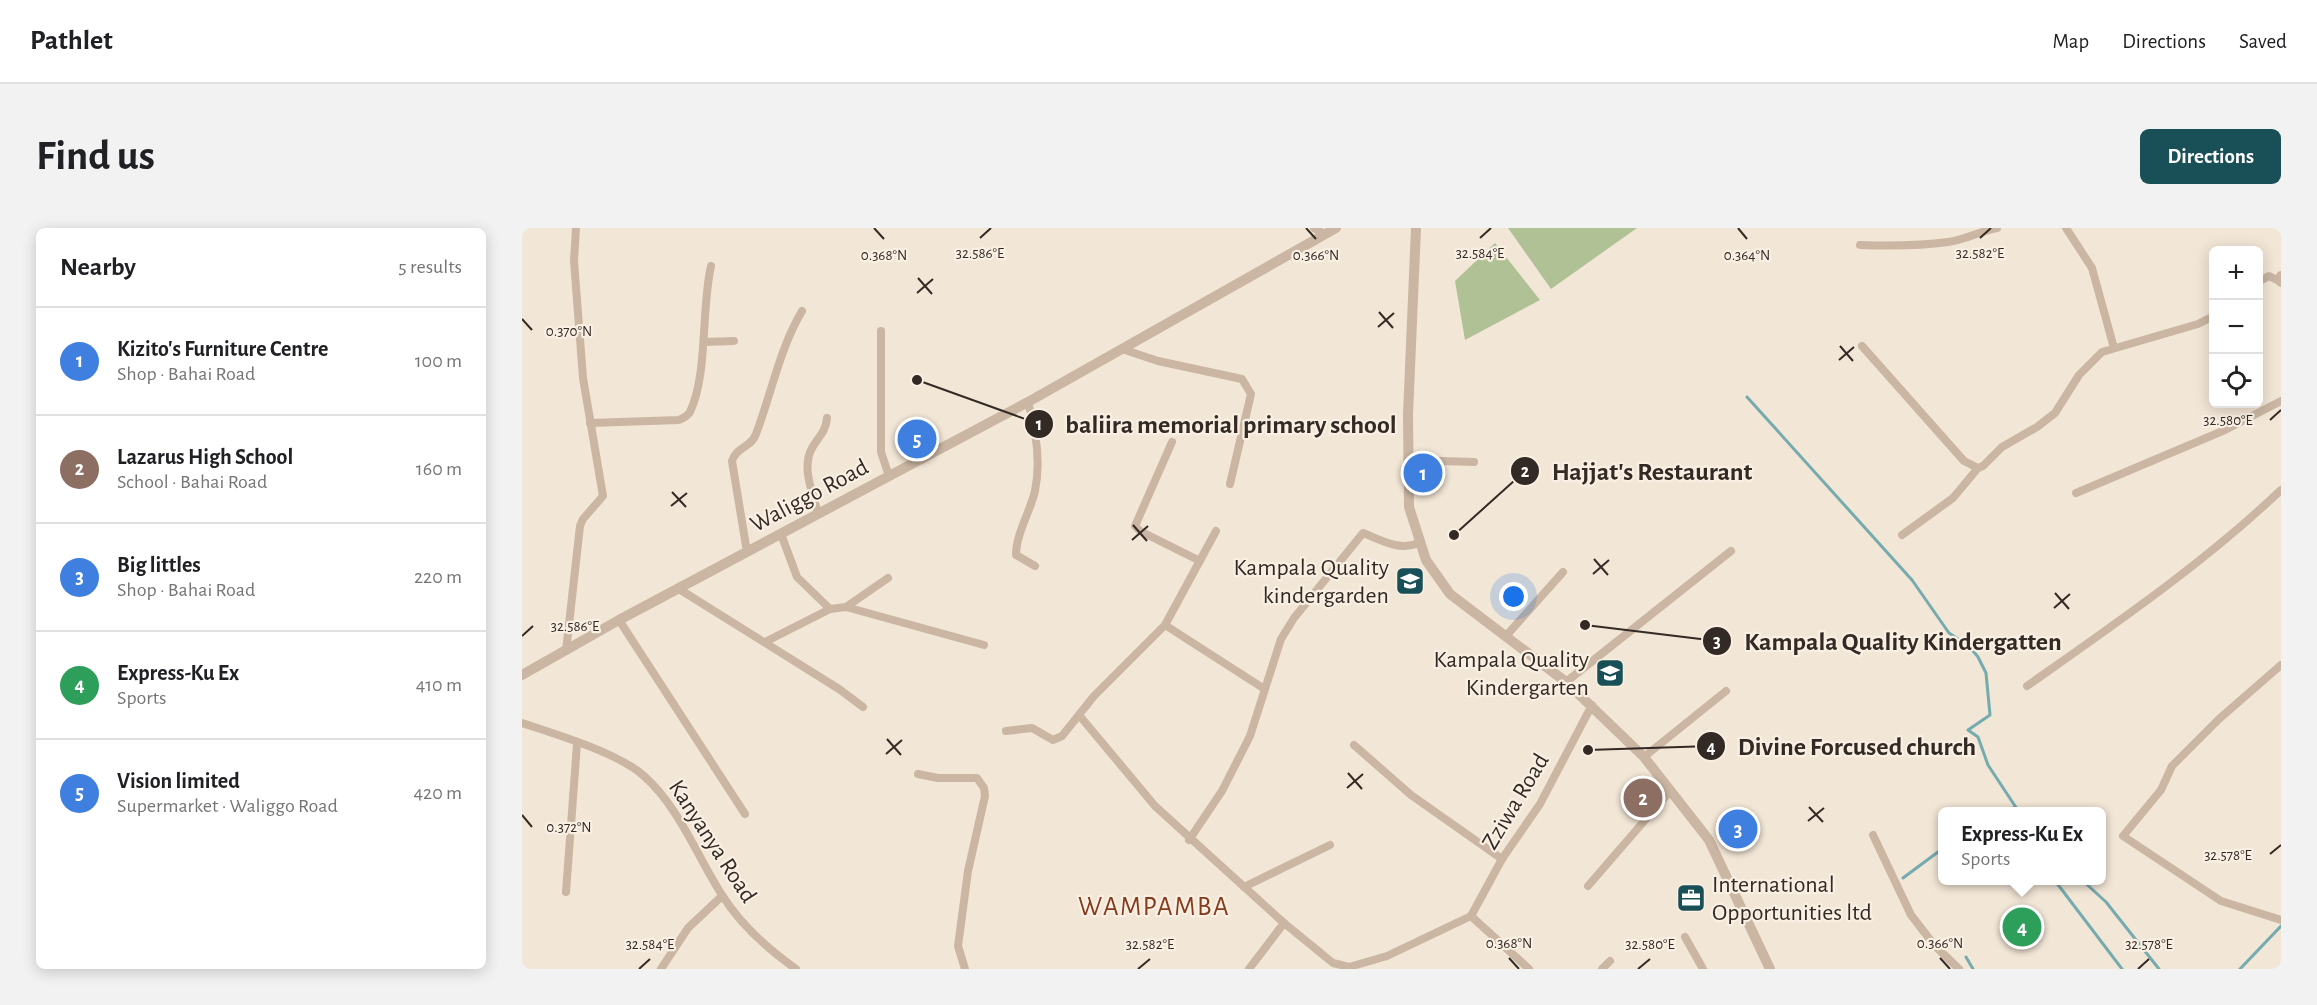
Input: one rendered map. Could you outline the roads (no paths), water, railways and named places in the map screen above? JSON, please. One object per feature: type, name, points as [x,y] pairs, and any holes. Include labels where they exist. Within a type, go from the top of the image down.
[{"type":"street","points":[[566,651],[580,526],[583,519],[603,496],[581,356],[574,261],[576,228]]},
{"type":"street","points":[[1314,228],[1324,234]]},
{"type":"street","name":"Waliggo Road","points":[[522,675],[619,620],[1028,402],[1335,228]]},
{"type":"street","points":[[1416,228],[1408,415],[1409,507],[1419,543],[1436,578],[1450,594],[1566,682],[1644,757],[1709,840],[1770,969]]},
{"type":"street","points":[[1860,245],[1906,246],[1951,242],[1979,231],[1997,228]]},
{"type":"street","points":[[2066,228],[2092,268],[2114,348]]},
{"type":"street","points":[[590,423],[641,423],[686,417],[690,412],[700,374],[706,290],[711,266]]},
{"type":"street","points":[[2263,280],[2270,276],[2281,282],[2281,276]]},
{"type":"street","points":[[747,552],[732,461],[734,455],[754,439],[783,348],[802,311]]},
{"type":"street","points":[[1902,535],[1953,498],[1978,468],[2002,447],[2045,422],[2055,413],[2088,364],[2102,352],[2198,324],[2209,318]]},
{"type":"street","points":[[881,331],[881,453],[889,476]]},
{"type":"street","points":[[704,342],[734,341]]},
{"type":"street","points":[[1862,346],[1964,461],[1978,468]]},
{"type":"street","points":[[1122,349],[1158,361],[1242,379],[1251,394],[1230,484]]},
{"type":"street","points":[[2076,494],[2225,430],[2281,401]]},
{"type":"street","points":[[1028,402],[1035,427],[1037,460],[1035,490],[1016,555],[1035,566]]},
{"type":"street","points":[[818,514],[806,464],[812,448],[826,428],[827,418]]},
{"type":"street","points":[[1172,442],[1135,526],[1140,531],[1200,561]]},
{"type":"street","points":[[1409,460],[1474,462]]},
{"type":"street","points":[[2026,686],[2196,565],[2247,524],[2281,490]]},
{"type":"street","points":[[1006,731],[1032,729],[1057,740],[1165,625],[1216,531]]},
{"type":"street","points":[[1190,840],[1231,776],[1250,736],[1276,650],[1294,618],[1364,533],[1396,547],[1408,548],[1419,543]]},
{"type":"street","points":[[781,534],[797,577],[830,609]]},
{"type":"street","points":[[1566,682],[1731,551]]},
{"type":"street","points":[[1506,636],[1563,572]]},
{"type":"street","points":[[846,607],[888,578]]},
{"type":"street","points":[[679,589],[765,642],[863,707]]},
{"type":"street","points":[[765,642],[830,609],[846,607],[984,645]]},
{"type":"street","points":[[619,620],[745,814]]},
{"type":"street","points":[[1165,625],[1263,688]]},
{"type":"street","points":[[2281,665],[2219,719],[2172,766],[2161,790],[2123,836],[2221,901],[2281,920]]},
{"type":"street","points":[[1644,757],[1726,691]]},
{"type":"street","name":"Zziwa Road","points":[[1471,916],[1502,859],[1540,804],[1592,705]]},
{"type":"street","points":[[1079,715],[1155,806],[1190,840],[1284,923],[1341,968],[1387,956],[1471,916],[1529,969]]},
{"type":"street","name":"Kanyanya Road","points":[[522,723],[616,758],[649,781],[664,799],[722,896],[754,933],[796,969]]},
{"type":"street","points":[[566,892],[577,744]]},
{"type":"street","points":[[1354,744],[1411,795],[1502,859]]},
{"type":"street","points":[[918,774],[938,778],[977,778],[984,788],[985,796],[968,871],[958,946],[965,969]]},
{"type":"street","points":[[1588,886],[1671,790]]},
{"type":"street","points":[[1873,835],[1917,923],[1935,946],[1959,969]]},
{"type":"street","points":[[1244,887],[1330,845]]},
{"type":"street","points":[[661,969],[688,928],[722,896]]},
{"type":"street","points":[[1249,969],[1284,923]]},
{"type":"street","points":[[1685,937],[1703,969]]},
{"type":"street","points":[[1602,969],[1610,961]]},
{"type":"waterway","points":[[1747,397],[1912,580],[1949,633],[1969,646],[1978,657],[1986,673],[1990,715],[1968,730],[1978,737],[1988,765],[2016,807]]},
{"type":"waterway","points":[[1903,878],[1938,852]]},
{"type":"waterway","points":[[2058,885],[2122,969]]},
{"type":"waterway","points":[[2087,885],[2106,902],[2159,969]]},
{"type":"waterway","points":[[2240,969],[2281,926]]},
{"type":"waterway","points":[[1966,957],[1973,969]]},
{"type":"place","name":"baliira memorial primary school","points":[[917,380]]},
{"type":"place","name":"Vision limited","points":[[917,439]]},
{"type":"place","name":"Kizito's Furniture Centre","points":[[1423,473]]},
{"type":"place","name":"Hajjat's Restaurant","points":[[1454,535]]},
{"type":"place","name":"Kampala Quality kindergarden","points":[[1410,581]]},
{"type":"place","name":"Kampala Quality Kindergatten","points":[[1585,625]]},
{"type":"place","name":"Kampala Quality Kindergarten","points":[[1610,673]]},
{"type":"place","name":"Divine Forcused church","points":[[1588,750]]},
{"type":"place","name":"Lazarus High School","points":[[1643,798]]},
{"type":"place","name":"Big littles","points":[[1738,829]]},
{"type":"place","name":"International Opportunities ltd","points":[[1691,898]]},
{"type":"place","name":"Express-Ku Ex","points":[[2022,927]]},
{"type":"district","name":"WAMPAMBA","points":[[1154,906]]}]
